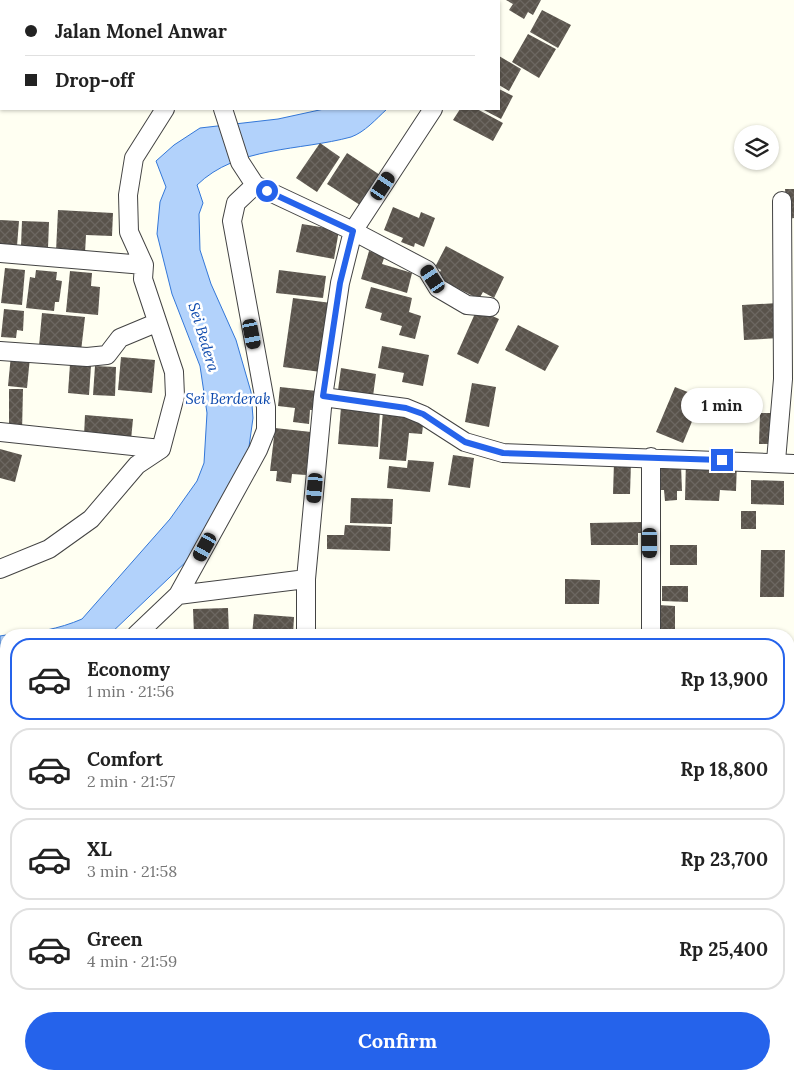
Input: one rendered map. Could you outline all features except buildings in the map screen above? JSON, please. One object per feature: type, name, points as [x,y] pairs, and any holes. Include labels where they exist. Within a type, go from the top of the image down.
[{"type":"street","points":[[0,569],[50,549],[91,519],[137,465],[160,449],[175,396],[174,372],[156,323],[143,279],[144,265],[129,232],[128,195],[134,158],[164,110]]},
{"type":"street","points":[[223,110],[240,162],[255,185],[353,231],[427,270],[438,288],[467,305],[490,307]]},
{"type":"street","points":[[306,629],[306,578],[323,396],[340,283],[353,231],[432,110]]},
{"type":"street","points":[[142,629],[178,595],[258,450],[266,430],[266,407],[232,221],[236,202],[255,185]]},
{"type":"street","points":[[776,462],[782,378],[782,201]]},
{"type":"street","points":[[0,253],[144,265]]},
{"type":"street","points":[[0,350],[87,357],[107,355],[120,338],[156,323]]},
{"type":"street","points":[[323,396],[406,408],[423,414],[465,442],[503,453],[651,457],[794,464]]},
{"type":"street","points":[[0,432],[160,449]]},
{"type":"street","points":[[651,457],[651,629]]},
{"type":"street","points":[[178,595],[306,578]]},
{"type":"water","name":"Sei Berderak","points":[[319,110],[386,110],[366,129],[351,137],[250,156],[213,172],[197,185],[203,203],[199,214],[200,250],[211,284],[236,340],[251,392],[253,418],[248,454],[190,558],[115,629],[51,629],[82,619],[170,519],[197,481],[204,463],[207,413],[200,366],[172,294],[157,234],[160,202],[166,187],[156,161],[174,145],[200,128],[278,119]]},
{"type":"route","points":[[267,191],[353,231],[340,283],[323,396],[406,408],[423,414],[465,442],[503,453],[722,460]]},
{"type":"water label","name":"Sei Bedera","points":[[204,337]]}]
